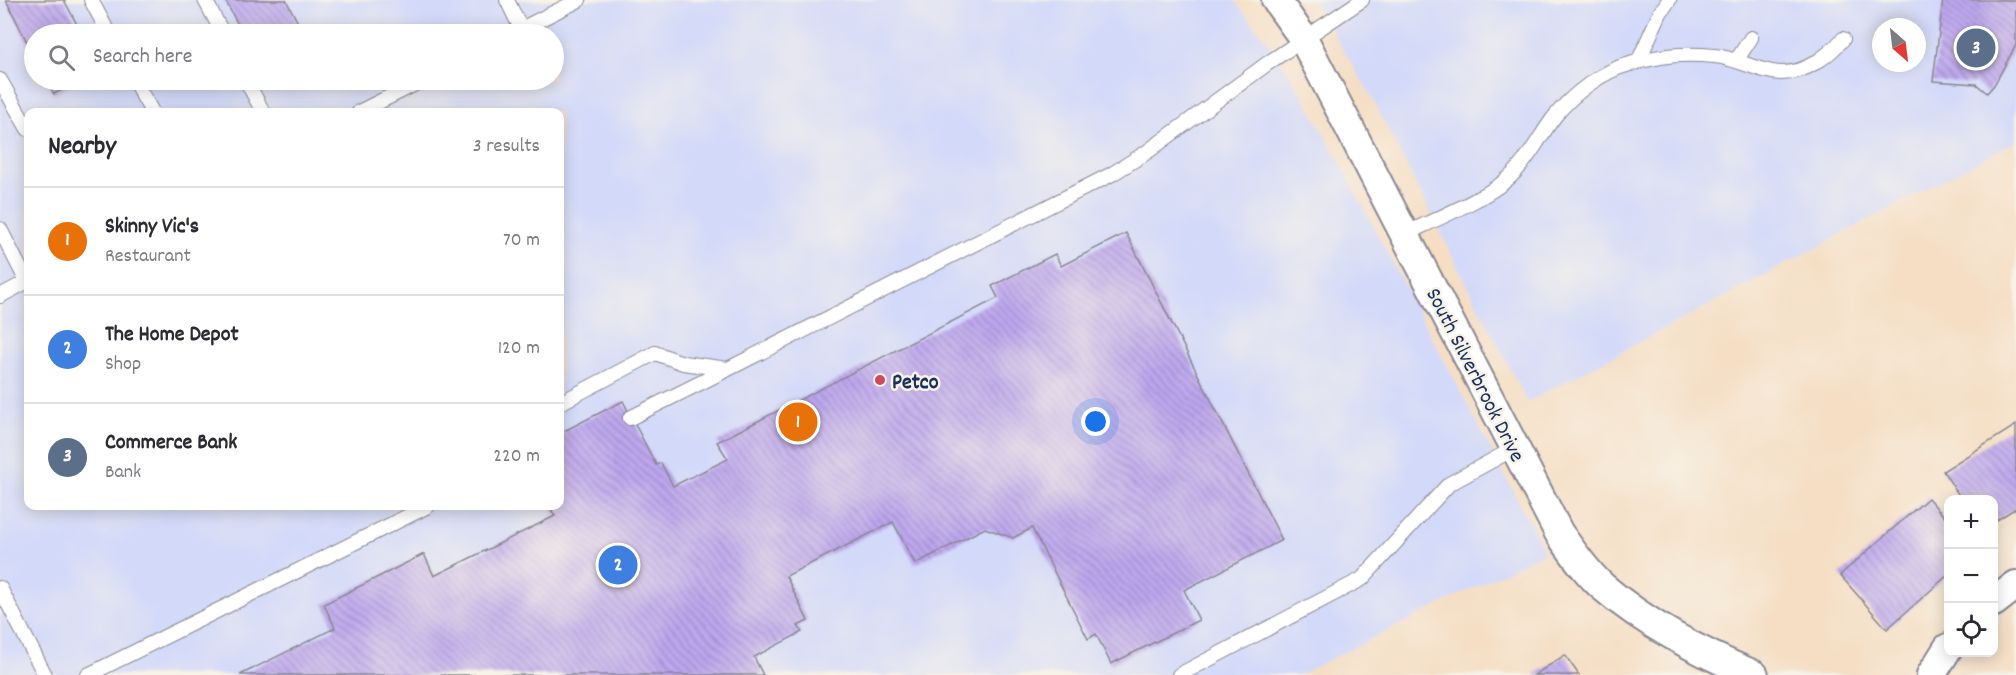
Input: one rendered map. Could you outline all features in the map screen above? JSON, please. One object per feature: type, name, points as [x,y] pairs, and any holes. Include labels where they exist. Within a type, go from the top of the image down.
[{"type":"street","name":"South Silverbrook Drive","points":[[1276,0],[1303,38],[1559,533],[1576,557],[1601,585],[1705,666],[1754,675]]},
{"type":"street","points":[[1998,599],[2016,585]]},
{"type":"street","points":[[1931,675],[1944,654]]},
{"type":"lane","points":[[91,0],[104,24]]},
{"type":"lane","points":[[205,0],[218,24]]},
{"type":"lane","points":[[507,0],[514,24]]},
{"type":"lane","points":[[532,24],[579,0]]},
{"type":"lane","points":[[630,418],[1112,174],[1147,152],[1303,38],[1362,0]]},
{"type":"lane","points":[[1638,62],[1660,13],[1669,0]]},
{"type":"lane","points":[[1736,61],[1751,38]]},
{"type":"lane","points":[[1404,234],[1489,192],[1512,176],[1566,104],[1586,87],[1626,65],[1672,54],[1718,56],[1780,73],[1801,71],[1827,55],[1844,39]]},
{"type":"lane","points":[[0,80],[24,122]]},
{"type":"lane","points":[[139,90],[147,108]]},
{"type":"lane","points":[[251,90],[261,108]]},
{"type":"lane","points":[[367,108],[403,90]]},
{"type":"lane","points":[[0,230],[24,275]]},
{"type":"lane","points":[[0,296],[24,284]]},
{"type":"lane","points":[[564,401],[655,353],[683,363],[728,369]]},
{"type":"lane","points":[[1179,675],[1362,579],[1449,484],[1515,448]]},
{"type":"lane","points":[[88,675],[420,510]]},
{"type":"lane","points":[[0,588],[45,675]]},
{"type":"shaded area","points":[[0,0],[1234,0],[1264,37],[1299,89],[1329,142],[1545,552],[1299,675],[0,675]]},
{"type":"shaded area","points":[[1312,0],[2016,0],[2016,141],[1527,402],[1368,91]]},
{"type":"building","points":[[6,0],[64,0],[77,24],[24,24],[24,36]]},
{"type":"building","points":[[225,0],[286,0],[299,24],[238,24]]},
{"type":"building","points":[[1943,0],[2016,0],[2016,45],[1994,85],[1987,93],[1976,84],[1933,81]]},
{"type":"building","points":[[1126,233],[1282,540],[1184,590],[1199,620],[1111,664],[1096,634],[1088,639],[1032,528],[1013,538],[985,528],[915,564],[893,522],[786,576],[808,621],[798,626],[802,632],[754,657],[763,675],[240,675],[335,628],[324,604],[424,554],[434,576],[555,516],[551,510],[564,510],[564,431],[623,401],[656,465],[661,463],[673,486],[728,459],[717,442],[998,298],[992,286],[1055,254],[1061,266]]},
{"type":"building","points":[[2016,425],[2016,508],[1998,519],[1998,495],[1959,495],[1943,471]]},
{"type":"building","points":[[1928,498],[1944,516],[1944,579],[1887,629],[1840,575]]},
{"type":"building","points":[[1565,655],[1579,675],[1534,675]]},
{"type":"place","name":"Commerce Bank","points":[[1976,48]]},
{"type":"place","name":"Petco","points":[[880,380]]},
{"type":"place","name":"Skinny Vic's","points":[[798,422]]},
{"type":"place","name":"The Home Depot","points":[[618,565]]}]
